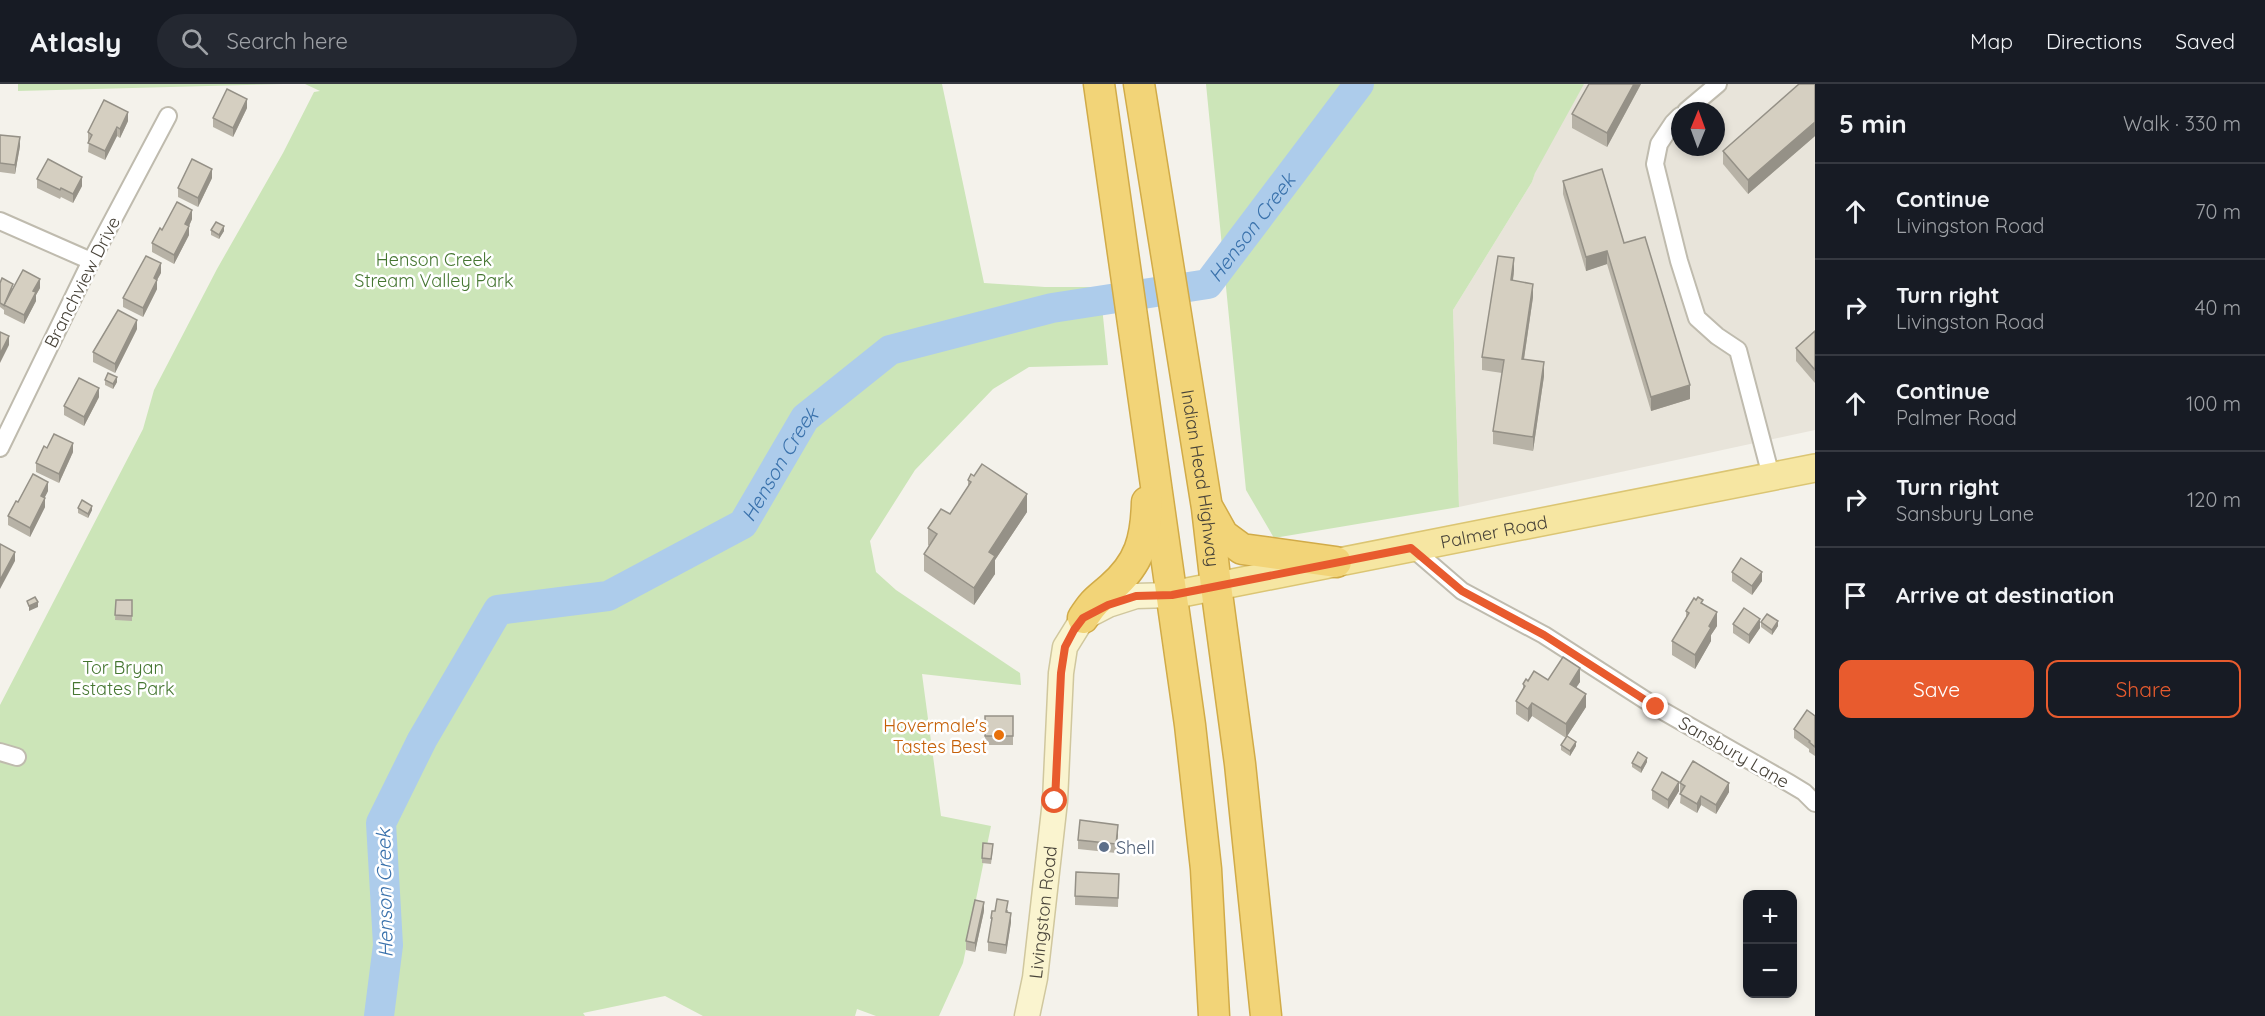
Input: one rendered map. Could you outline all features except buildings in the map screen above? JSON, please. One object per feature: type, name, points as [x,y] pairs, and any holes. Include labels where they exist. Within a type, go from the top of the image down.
[{"type":"highway","points":[[1099,84],[1190,724],[1206,869],[1214,1016]]},
{"type":"highway","name":"Indian Head Highway","points":[[1139,84],[1207,507],[1240,764],[1266,1016]]},
{"type":"highway","points":[[1083,618],[1094,600],[1111,588],[1130,568],[1143,546],[1146,528],[1150,433]]},
{"type":"highway","points":[[1207,507],[1223,535],[1242,549],[1336,562]]},
{"type":"main road","name":"Palmer Road","points":[[1172,595],[1815,468]]},
{"type":"main road","points":[[1083,618],[1108,605],[1136,596],[1172,595]]},
{"type":"main road","name":"Livingston Road","points":[[1027,1016],[1035,978],[1055,801],[1061,673],[1065,647],[1083,618]]},
{"type":"street","points":[[1697,102],[1718,84]]},
{"type":"street","name":"Branchview Drive","points":[[0,448],[92,261],[168,116]]},
{"type":"street","points":[[1671,126],[1659,144],[1655,164],[1677,250],[1697,318],[1717,336],[1738,350],[1771,476]]},
{"type":"street","points":[[0,221],[92,261]]},
{"type":"street","name":"Sansbury Lane","points":[[1411,548],[1462,591],[1544,635],[1656,707],[1804,792],[1815,803]]},
{"type":"street","points":[[0,752],[17,757]]},
{"type":"shaded area","points":[[1567,84],[1815,84],[1815,430],[1459,507],[1453,310],[1532,182],[1556,102]]},
{"type":"green space","points":[[18,84],[283,84],[18,91]]},
{"type":"green space","points":[[305,84],[942,84],[984,283],[1045,287],[1100,287],[1108,365],[1029,367],[993,389],[915,470],[870,541],[876,572],[896,590],[1020,673],[1021,685],[922,674],[941,816],[991,826],[963,963],[939,1016],[876,1016],[857,1009],[855,1016],[703,1016],[665,996],[583,1013],[585,1016],[0,1016],[0,705],[143,429],[154,390],[217,269],[283,153],[314,92],[320,91]]},
{"type":"green space","points":[[1206,84],[1584,84],[1532,182],[1453,310],[1459,507],[1274,538],[1246,490]]},
{"type":"waterway","name":"Henson Creek","points":[[379,1016],[388,945],[381,823],[422,740],[498,610],[608,596],[743,524],[805,418],[890,350],[1052,308],[1208,284],[1359,84]]},
{"type":"place","name":"Hovermale's Tastes Best","points":[[999,735]]},
{"type":"place","name":"Shell","points":[[1104,847]]},
{"type":"route","points":[[1055,801],[1061,673],[1065,647],[1083,618],[1108,605],[1136,596],[1172,595],[1411,548],[1462,591],[1544,635],[1656,707]]},
{"type":"park label","name":"Henson Creek Stream Valley Park","points":[[434,270]]},
{"type":"park label","name":"Tor Bryan Estates Park","points":[[123,677]]}]
